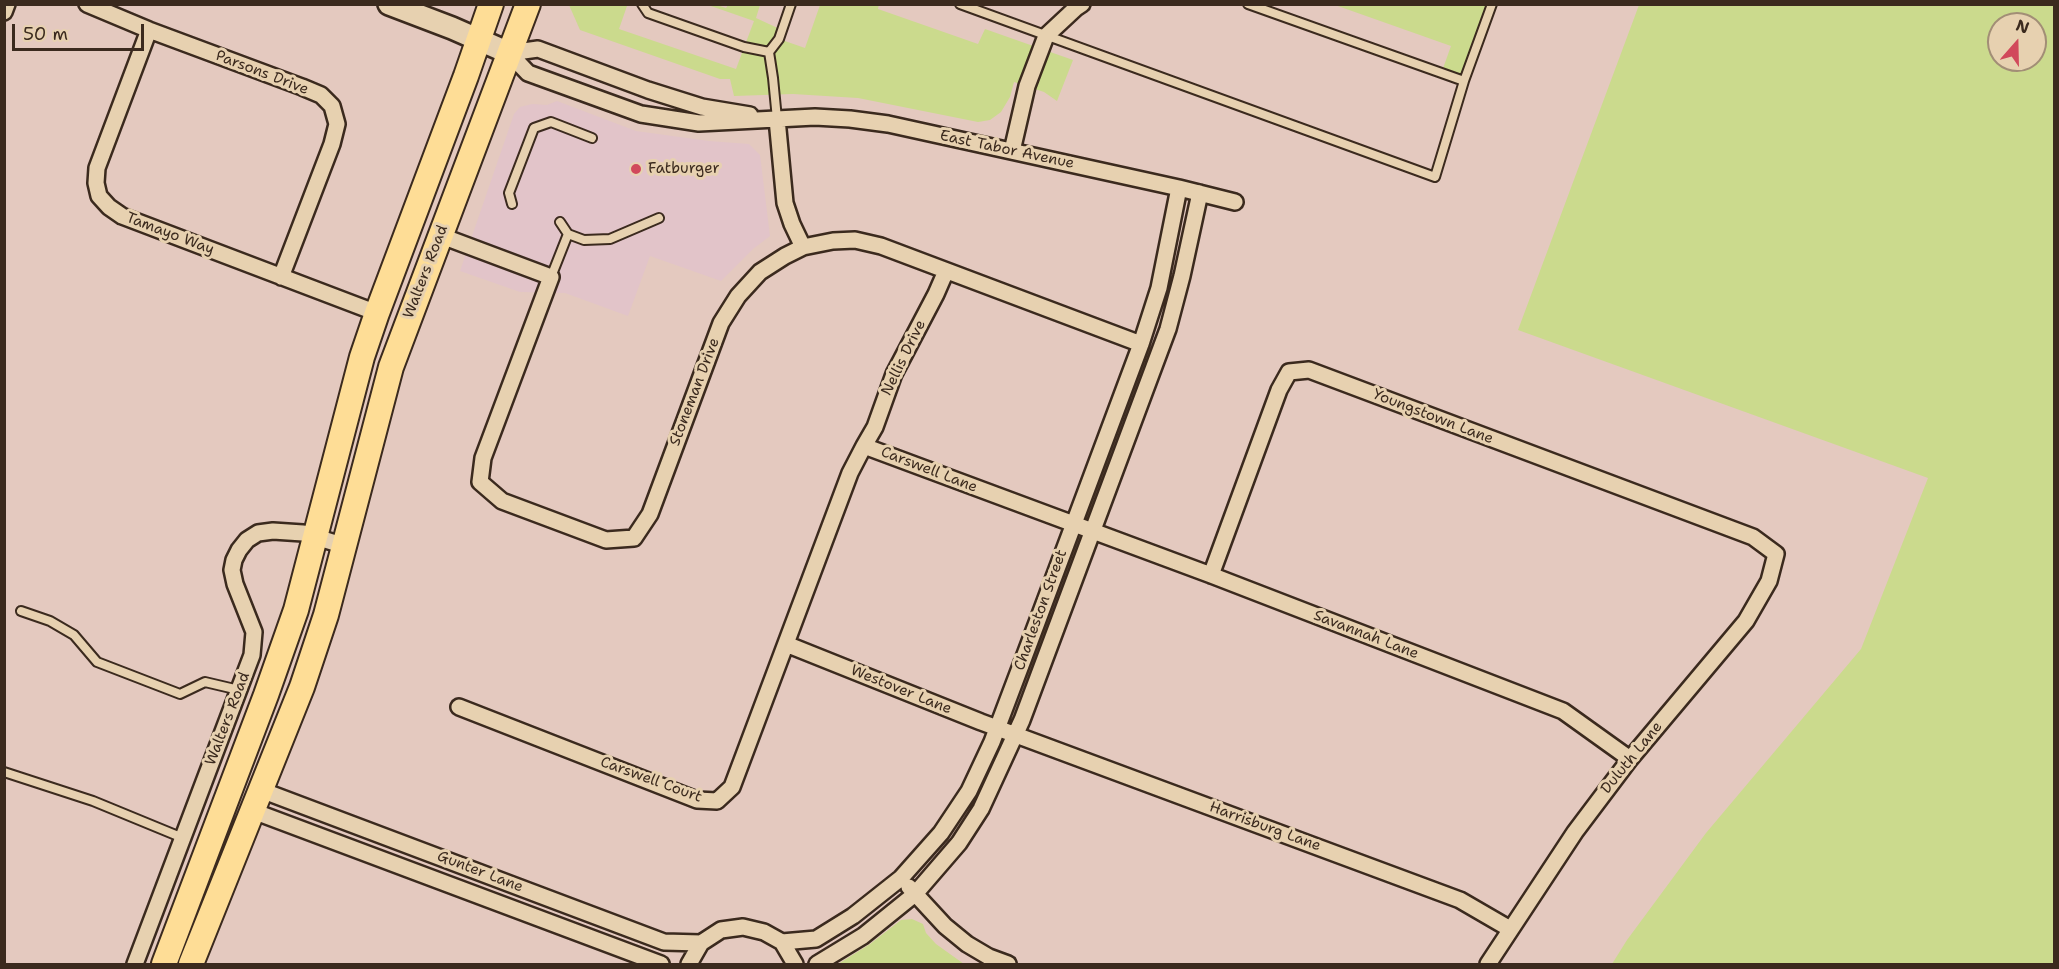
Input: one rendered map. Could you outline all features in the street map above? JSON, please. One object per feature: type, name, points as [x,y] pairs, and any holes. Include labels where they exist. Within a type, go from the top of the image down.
[{"type":"main road","name":"East Tabor Avenue","points":[[389,4],[509,53]]},
{"type":"main road","name":"Walters Road","points":[[164,964],[296,610],[338,444],[377,313],[491,4]]},
{"type":"main road","name":"Walters Road","points":[[191,964],[302,687],[326,615],[391,367],[528,4]]},
{"type":"street","points":[[4,12],[7,4]]},
{"type":"street","name":"Parsons Drive","points":[[87,4],[149,30],[302,87],[321,95],[332,106],[337,124],[332,144],[281,277]]},
{"type":"street","points":[[1012,152],[1027,86],[1046,36],[1082,4]]},
{"type":"street","name":"Tamayo Way","points":[[149,30],[97,168],[96,183],[99,196],[122,216],[377,313]]},
{"type":"street","name":"East Tabor Avenue","points":[[509,53],[538,49],[648,90],[702,107],[777,119]]},
{"type":"street","name":"East Tabor Avenue","points":[[509,53],[528,74],[641,114],[699,123],[815,117],[888,124],[1235,202]]},
{"type":"street","points":[[777,119],[785,203],[803,247]]},
{"type":"street","name":"Charleston Street","points":[[782,942],[816,939],[853,916],[901,878],[941,833],[969,791],[997,728],[1140,344],[1159,288],[1179,188]]},
{"type":"street","name":"Charleston Street","points":[[817,964],[863,936],[915,894],[959,843],[981,809],[1016,735],[1168,329],[1200,193]]},
{"type":"street","points":[[439,235],[551,278]]},
{"type":"street","name":"Stoneman Drive","points":[[551,278],[483,458],[480,482],[501,501],[606,540],[634,538],[650,514],[721,323],[738,296],[760,273],[803,247],[833,241],[855,240],[881,246],[1140,344]]},
{"type":"street","name":"Nellis Drive","points":[[864,446],[875,427],[894,374],[946,271]]},
{"type":"street","name":"Youngstown Lane","points":[[1211,575],[1279,390],[1289,372],[1309,370],[1753,537],[1776,554]]},
{"type":"street","name":"Carswell Lane","points":[[786,644],[850,473],[864,446],[1092,532]]},
{"type":"street","name":"Walters Road","points":[[135,964],[252,655],[254,632],[235,584],[232,570],[239,550],[247,540],[258,533],[273,531],[316,536],[345,546]]},
{"type":"street","name":"Savannah Lane","points":[[1092,532],[1211,575],[1563,711],[1630,759]]},
{"type":"street","name":"Duluth Lane","points":[[1488,964],[1575,832],[1630,759],[1746,621],[1768,581],[1776,554]]},
{"type":"street","name":"Carswell Court","points":[[459,707],[697,800],[717,801],[732,787],[786,644]]},
{"type":"street","name":"Westover Lane","points":[[786,644],[1016,735]]},
{"type":"street","name":"Harrisburg Lane","points":[[1016,735],[1460,900],[1510,928]]},
{"type":"street","name":"Gunter Lane","points":[[257,801],[664,942],[701,943]]},
{"type":"street","name":"Gunter Lane","points":[[257,801],[661,964]]},
{"type":"street","points":[[901,878],[945,926],[967,944],[989,957],[1008,964]]},
{"type":"street","points":[[689,964],[701,943],[721,930],[743,927],[764,932],[782,942],[795,964]]},
{"type":"lane","points":[[642,4],[648,13],[744,47],[769,52]]},
{"type":"lane","points":[[777,119],[769,52],[779,39],[791,4]]},
{"type":"lane","points":[[960,4],[1435,177],[1464,81],[1492,4]]},
{"type":"lane","points":[[1248,4],[1464,81]]},
{"type":"lane","points":[[512,204],[509,193],[534,128],[551,122],[592,138]]},
{"type":"lane","points":[[560,222],[568,234],[584,240],[610,238],[659,218]]},
{"type":"lane","points":[[551,278],[568,234]]},
{"type":"lane","points":[[21,611],[50,621],[74,635],[98,662],[180,694],[205,682],[239,690]]},
{"type":"lane","points":[[4,772],[93,801],[183,838]]},
{"type":"shaded area","points":[[557,101],[636,131],[749,144],[760,155],[770,236],[753,249],[721,281],[650,256],[628,316],[565,293],[520,292],[460,271],[514,114],[520,107],[532,104],[547,105]]},
{"type":"green space","points":[[623,4],[627,6],[619,29],[736,69],[754,21],[708,5],[726,8],[728,5],[760,5],[756,18],[782,30],[779,39],[805,48],[820,5],[879,4],[878,9],[978,44],[985,29],[1073,60],[1057,101],[1044,92],[1014,82],[1010,97],[1001,112],[990,120],[978,122],[858,98],[793,94],[734,96],[730,79],[720,79],[580,30],[569,5]]},
{"type":"green space","points":[[1335,5],[1492,5],[1464,81],[1441,74],[1451,46]]},
{"type":"green space","points":[[1639,5],[2054,5],[2054,964],[1612,964],[1627,940],[1706,833],[1861,649],[1928,478],[1518,330]]},
{"type":"green space","points":[[912,919],[923,924],[926,933],[936,944],[964,964],[838,964],[870,944],[901,920]]},
{"type":"place","name":"Fatburger","points":[[636,169]]}]
